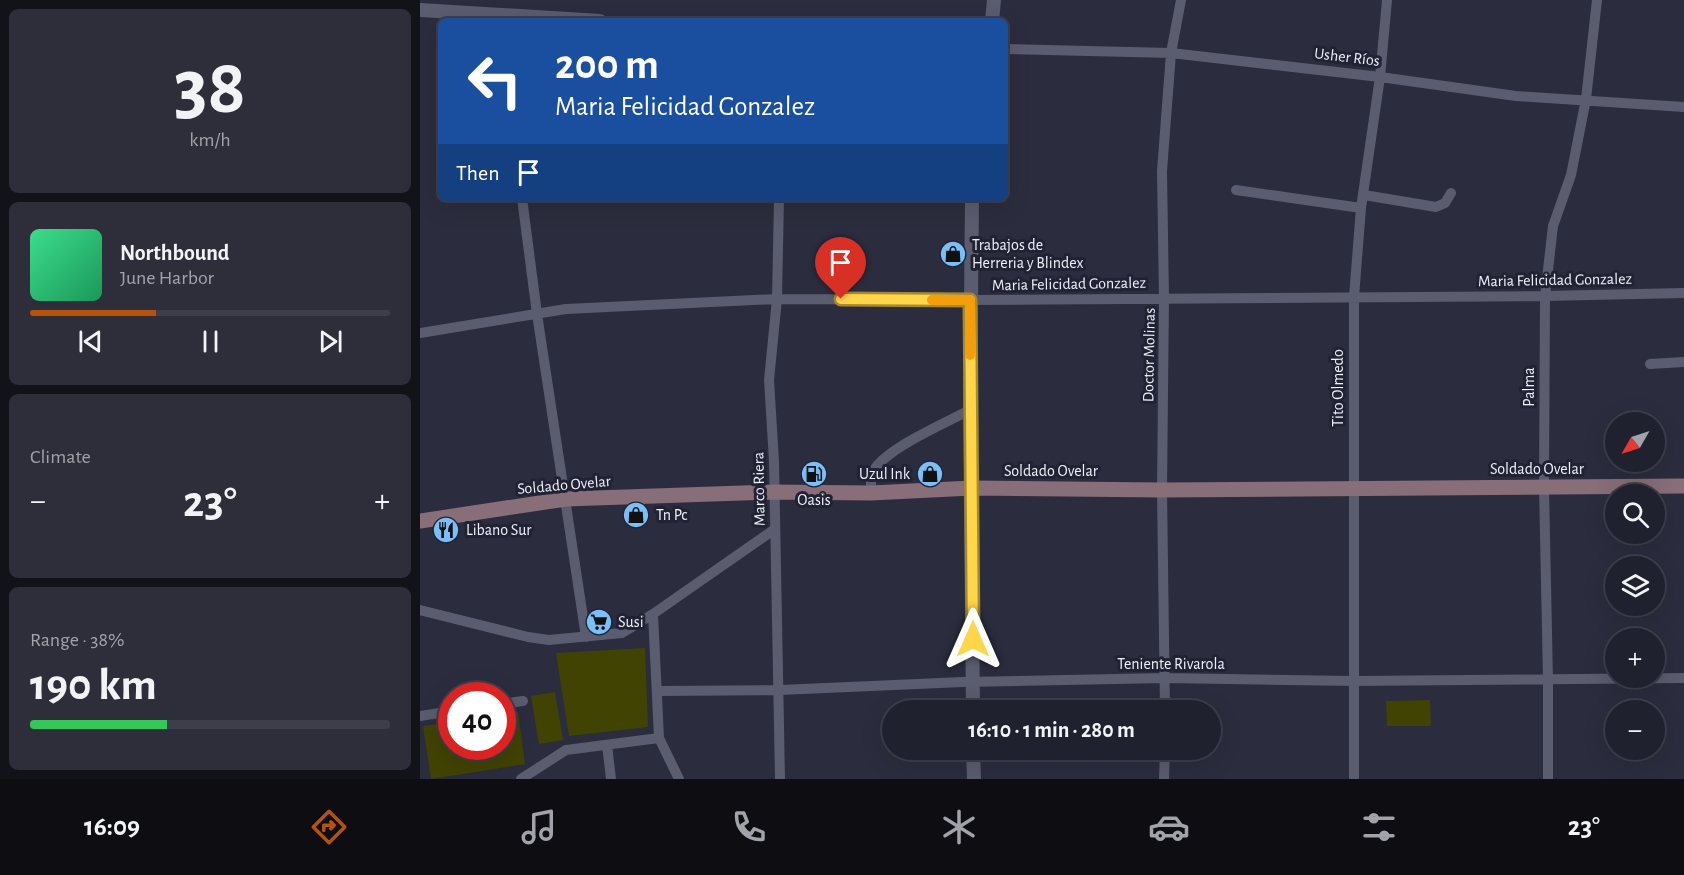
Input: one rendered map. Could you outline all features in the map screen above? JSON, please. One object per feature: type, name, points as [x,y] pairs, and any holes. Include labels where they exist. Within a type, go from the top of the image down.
[{"type":"main road","name":"Soldado Ovelar","points":[[420,521],[567,499],[774,492],[871,493],[972,488],[1162,490],[1684,486]]},
{"type":"street","points":[[992,18],[994,0]]},
{"type":"street","name":"Doctor Molinas","points":[[1165,700],[1162,490],[1164,298],[1162,171],[1171,54],[1181,0]]},
{"type":"street","name":"Tito Olmedo","points":[[1354,779],[1354,297],[1361,208],[1380,77],[1387,0]]},
{"type":"street","name":"Palma","points":[[1548,779],[1544,487],[1545,296],[1553,226],[1571,175],[1586,99],[1597,0]]},
{"type":"street","points":[[420,10],[498,18]]},
{"type":"street","name":"Usher Ríos","points":[[1008,49],[1171,54],[1380,77],[1516,96],[1684,107]]},
{"type":"street","points":[[1236,190],[1361,208]]},
{"type":"street","points":[[1364,195],[1436,207],[1445,203],[1451,192]]},
{"type":"street","points":[[522,201],[537,314],[567,499],[586,637]]},
{"type":"street","name":"Marco Riera","points":[[779,201],[777,299],[769,380],[774,461],[780,779]]},
{"type":"street","points":[[972,201],[970,410],[973,700]]},
{"type":"street","name":"Maria Felicidad Gonzalez","points":[[420,333],[566,309],[777,299],[970,300],[1684,293]]},
{"type":"street","points":[[1650,364],[1684,362]]},
{"type":"street","points":[[871,493],[874,469],[898,448],[970,410]]},
{"type":"street","points":[[420,610],[528,637],[549,640],[622,633],[775,529]]},
{"type":"street","points":[[653,614],[659,738],[679,779]]},
{"type":"street","name":"Teniente Rivarola","points":[[657,691],[780,690],[973,682],[1165,678],[1353,681],[1684,678]]},
{"type":"street","points":[[516,701],[523,700]]},
{"type":"street","points":[[420,716],[438,713]]},
{"type":"street","points":[[521,779],[566,750],[659,738]]},
{"type":"street","points":[[607,745],[611,779]]},
{"type":"street","points":[[974,760],[974,779]]},
{"type":"street","points":[[1164,779],[1165,760]]},
{"type":"shaded area","points":[[645,648],[648,727],[569,736],[556,653]]},
{"type":"shaded area","points":[[555,692],[563,740],[539,744],[531,696]]},
{"type":"shaded area","points":[[1430,700],[1431,726],[1387,726],[1386,701]]},
{"type":"shaded area","points":[[516,712],[518,712],[525,764],[431,779],[423,726],[438,724],[438,760],[516,760]]},
{"type":"slow traffic","points":[[932,300],[970,300],[970,355]]},
{"type":"place","name":"Trabajos de Herreria y Blindex","points":[[953,254]]},
{"type":"place","name":"Oasis","points":[[814,474]]},
{"type":"place","name":"Uzul Ink","points":[[930,474]]},
{"type":"place","name":"Tn Pc","points":[[636,515]]},
{"type":"place","name":"Libano Sur","points":[[446,530]]},
{"type":"place","name":"Susi","points":[[599,622]]},
{"type":"route","points":[[841,299],[970,300],[973,639]]}]
